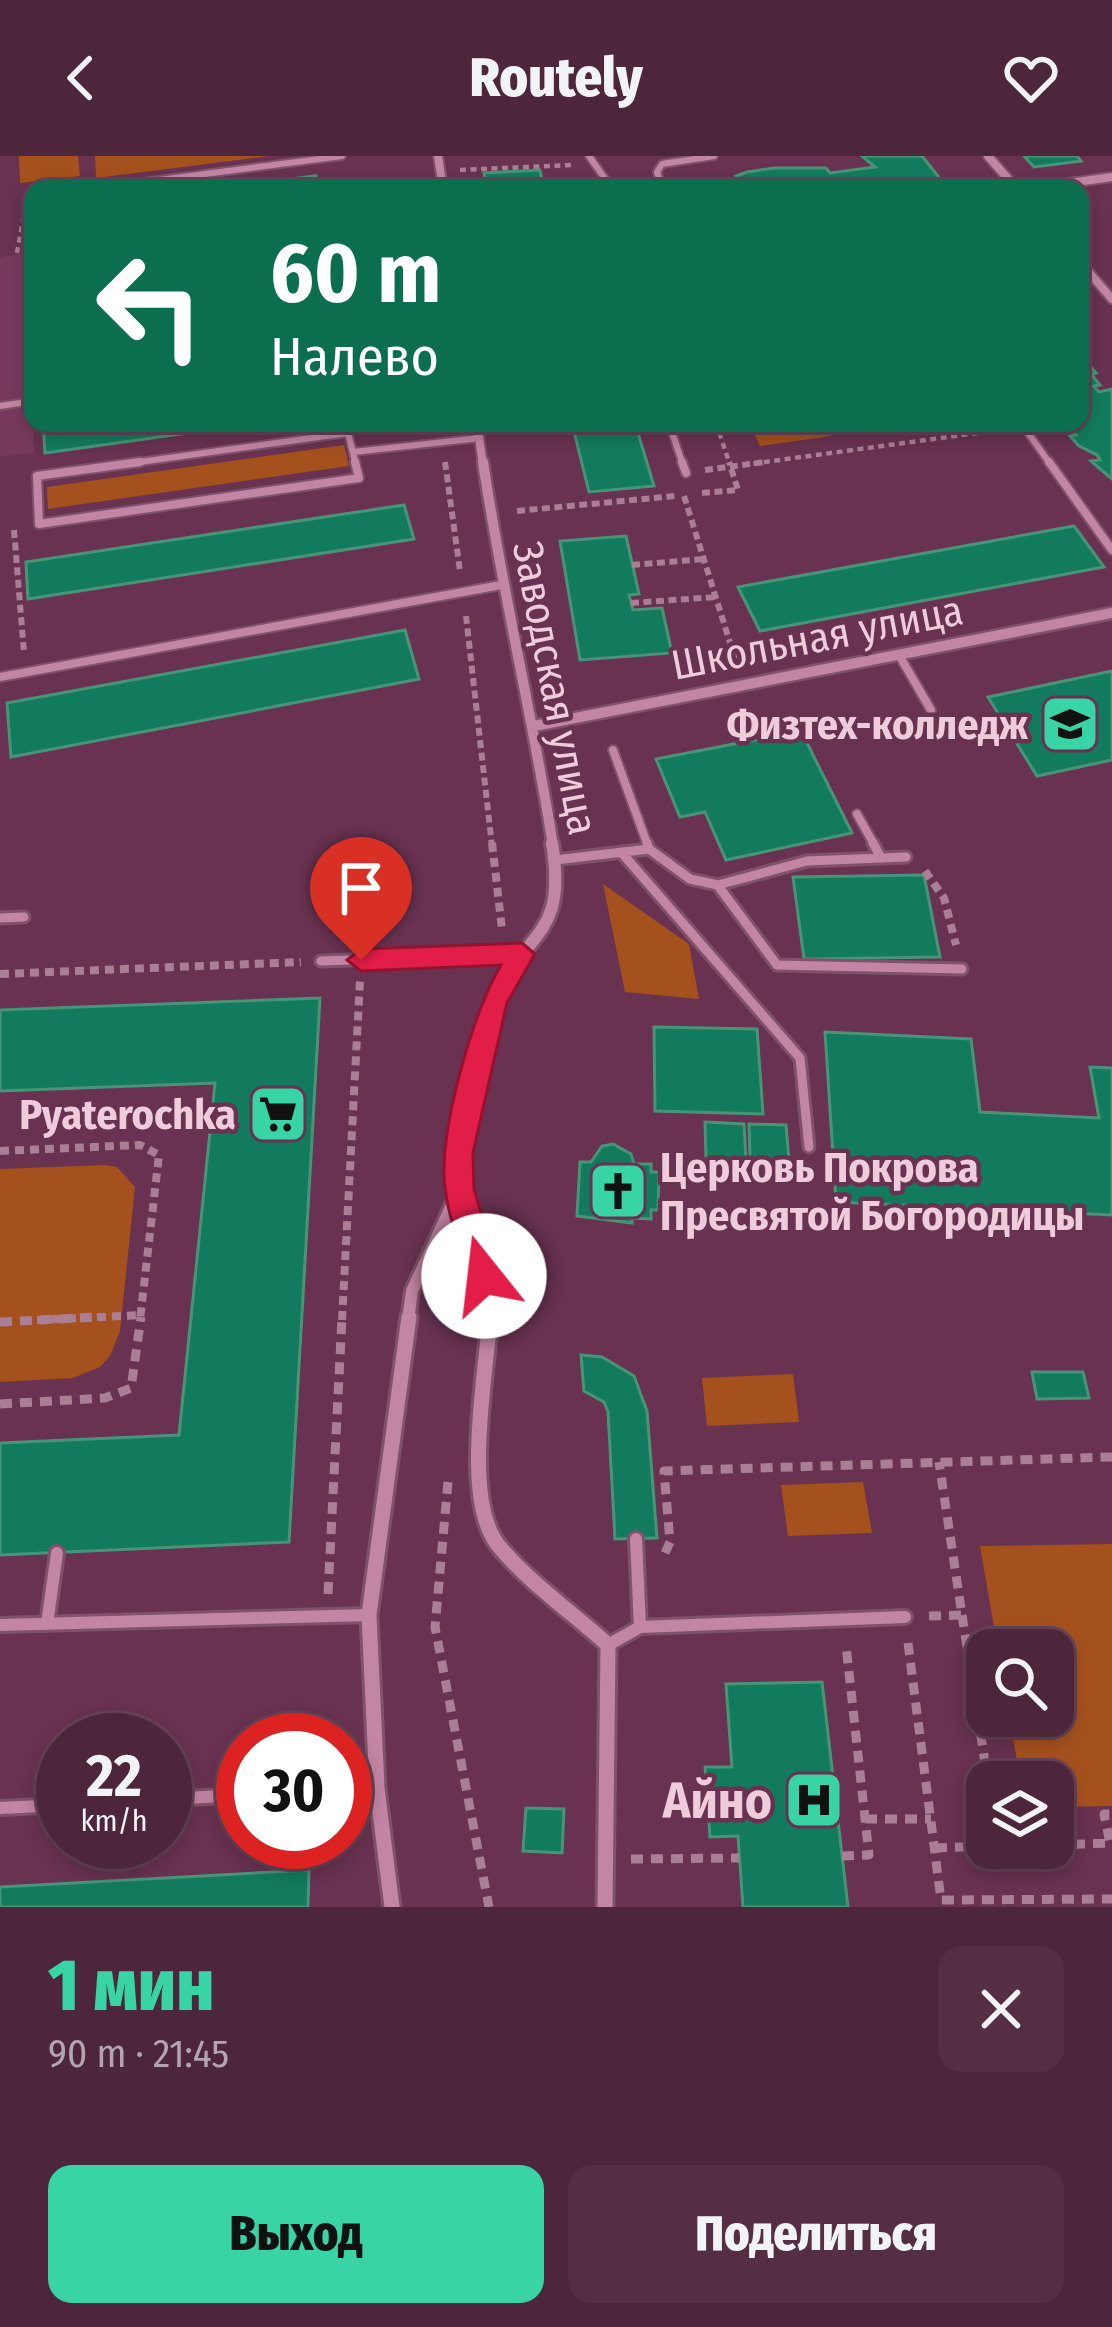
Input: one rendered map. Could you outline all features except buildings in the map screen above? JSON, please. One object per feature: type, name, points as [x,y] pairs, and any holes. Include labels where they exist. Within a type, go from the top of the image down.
[{"type":"street","points":[[438,156],[441,180]]},
{"type":"street","points":[[988,156],[1009,180]]},
{"type":"street","points":[[1089,272],[1112,298]]},
{"type":"street","name":"Заводская улица","points":[[459,1189],[458,1153],[494,1001],[522,954],[551,921],[558,880],[534,726],[500,585],[479,432]]},
{"type":"street","name":"Школьная улица","points":[[534,726],[1112,613]]},
{"type":"street","points":[[459,1189],[490,1312],[479,1483],[484,1519],[498,1545],[608,1645],[605,1907]]},
{"type":"street","points":[[392,1907],[376,1788],[369,1615],[412,1291],[459,1189]]},
{"type":"lane","points":[[159,180],[342,156]]},
{"type":"lane","points":[[660,180],[657,172],[662,164],[713,156]]},
{"type":"lane","points":[[672,432],[686,473]]},
{"type":"lane","points":[[1028,432],[1112,550]]},
{"type":"lane","points":[[348,433],[352,452],[359,478],[39,524],[37,476],[348,433]]},
{"type":"lane","points":[[352,452],[480,438]]},
{"type":"lane","points":[[0,677],[500,585]]},
{"type":"lane","points":[[899,655],[931,710]]},
{"type":"lane","points":[[613,750],[649,849],[686,881],[719,887],[796,863],[906,856]]},
{"type":"lane","points":[[857,814],[881,858]]},
{"type":"lane","points":[[555,860],[649,849]]},
{"type":"lane","points":[[621,852],[800,1058],[809,1148]]},
{"type":"lane","points":[[719,887],[777,965],[962,969]]},
{"type":"lane","points":[[0,918],[24,917]]},
{"type":"lane","points":[[321,961],[522,954]]},
{"type":"lane","points":[[637,1539],[640,1628]]},
{"type":"lane","points":[[47,1624],[57,1553]]},
{"type":"lane","points":[[0,1625],[369,1615]]},
{"type":"lane","points":[[608,1645],[640,1628],[904,1616]]},
{"type":"lane","points":[[372,1788],[376,1788]]},
{"type":"lane","points":[[0,1808],[36,1806]]},
{"type":"path","points":[[440,172],[590,160]]},
{"type":"path","points":[[17,253],[24,214]]},
{"type":"path","points":[[490,514],[738,490],[719,432]]},
{"type":"path","points":[[686,473],[974,432]]},
{"type":"path","points":[[442,442],[506,954]]},
{"type":"path","points":[[684,495],[744,686]]},
{"type":"path","points":[[14,512],[14,565],[26,672]]},
{"type":"path","points":[[632,565],[704,559]]},
{"type":"path","points":[[631,603],[716,597]]},
{"type":"path","points":[[906,856],[925,870],[944,898],[962,969]]},
{"type":"path","points":[[327,1613],[361,960]]},
{"type":"path","points":[[0,974],[321,961]]},
{"type":"path","points":[[0,1151],[140,1145],[158,1155],[131,1388],[119,1395],[0,1404]]},
{"type":"path","points":[[0,1322],[142,1315]]},
{"type":"path","points":[[637,1559],[664,1554],[670,1542],[664,1471],[1112,1457]]},
{"type":"path","points":[[939,1462],[985,1761]]},
{"type":"path","points":[[450,1466],[435,1627],[489,1907]]},
{"type":"path","points":[[962,1615],[904,1616],[941,1900],[1112,1899]]},
{"type":"path","points":[[842,1856],[868,1856],[843,1619]]},
{"type":"path","points":[[1074,1846],[1111,1848],[1104,1814],[1112,1814]]},
{"type":"path","points":[[865,1819],[931,1819]]},
{"type":"path","points":[[934,1848],[966,1847]]},
{"type":"path","points":[[606,1860],[739,1858]]},
{"type":"shaded area","points":[[19,156],[78,156],[80,176],[20,183]]},
{"type":"shaded area","points":[[95,156],[269,156],[96,178]]},
{"type":"shaded area","points":[[24,253],[24,432],[34,432],[34,453],[0,457],[0,257]]},
{"type":"shaded area","points":[[753,432],[829,432],[831,436],[760,446]]},
{"type":"shaded area","points":[[344,445],[349,466],[48,509],[47,487]]},
{"type":"shaded area","points":[[603,884],[689,944],[699,999],[625,992]]},
{"type":"shaded area","points":[[117,1167],[135,1187],[120,1331],[110,1356],[100,1367],[73,1378],[0,1382],[0,1169]]},
{"type":"shaded area","points":[[793,1374],[799,1422],[707,1426],[702,1378]]},
{"type":"shaded area","points":[[863,1482],[872,1533],[788,1536],[781,1485]]},
{"type":"shaded area","points":[[1112,1544],[1112,1806],[1074,1807],[1074,1761],[1017,1761],[1013,1737],[1074,1737],[1074,1629],[994,1629],[980,1546]]},
{"type":"place","name":"Физтех-колледж","points":[[1070,724]]},
{"type":"place","name":"Pyaterochka","points":[[278,1114]]},
{"type":"place","name":"Церковь Покрова Пресвятой Богородицы","points":[[618,1191]]},
{"type":"place","name":"Айно","points":[[814,1800]]},
{"type":"route","points":[[361,960],[522,954],[494,1001],[458,1153],[459,1189],[484,1276]]}]
